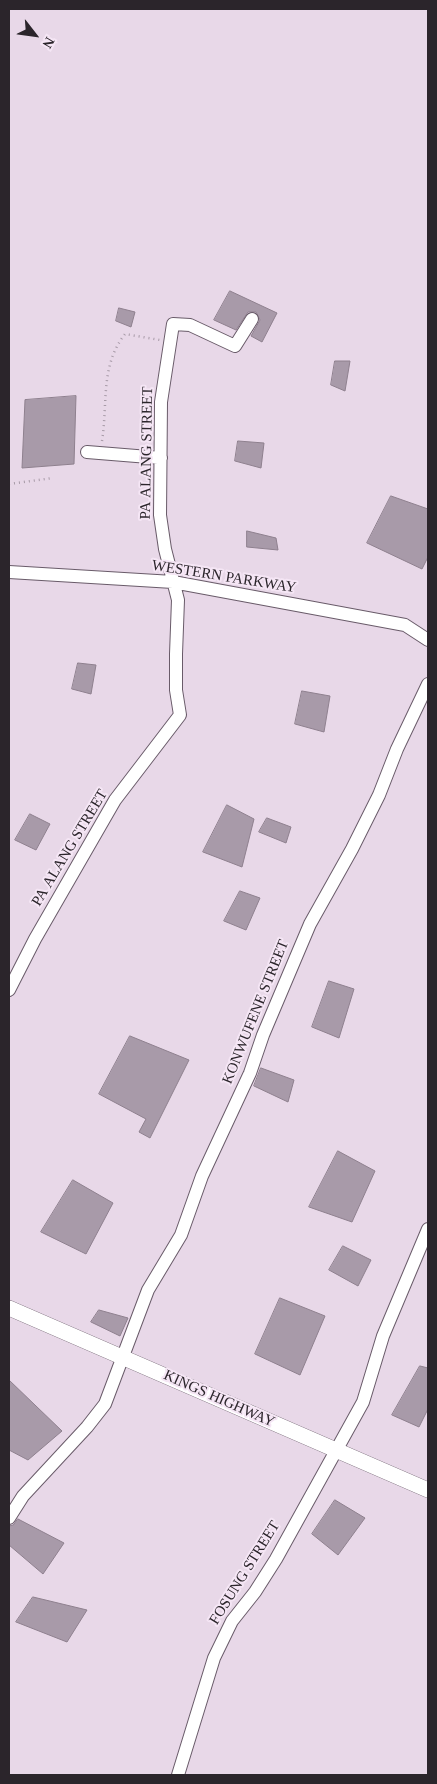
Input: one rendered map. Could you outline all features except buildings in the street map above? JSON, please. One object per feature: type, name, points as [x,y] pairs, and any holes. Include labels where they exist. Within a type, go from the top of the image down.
[{"type":"street","name":"PA ALANG STREET","points":[[9,990],[35,939],[116,800],[180,715],[176,672],[178,600],[165,549],[160,515],[161,402],[173,324],[190,325],[235,346],[252,319]]},
{"type":"street","points":[[87,452],[161,458]]},
{"type":"street","name":"WESTERN PARKWAY","points":[[9,572],[173,582],[405,625],[428,640]]},
{"type":"street","name":"KONWUFENE STREET","points":[[9,1518],[23,1496],[87,1427],[105,1404],[148,1290],[181,1235],[202,1176],[250,1073],[263,1035],[310,924],[375,803],[397,748],[428,684]]},
{"type":"street","name":"FOSUNG STREET","points":[[178,1775],[214,1658],[232,1621],[276,1559],[364,1402],[382,1336],[428,1229]]},
{"type":"street","name":"KINGS HIGHWAY","points":[[9,1308],[428,1490]]},
{"type":"path","points":[[101,453],[106,412],[106,377],[118,343],[125,334],[165,340],[170,344]]},
{"type":"path","points":[[9,484],[53,478]]}]
